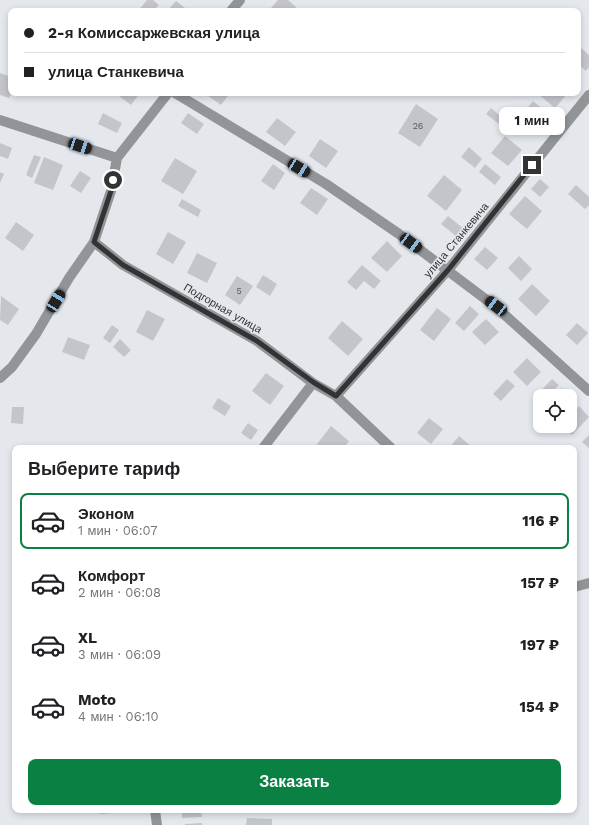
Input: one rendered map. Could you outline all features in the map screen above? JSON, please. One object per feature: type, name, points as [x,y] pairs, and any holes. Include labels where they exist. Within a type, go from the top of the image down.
[{"type":"street","points":[[233,8],[240,0]]},
{"type":"street","name":"улица Станкевича","points":[[336,396],[448,270],[589,95]]},
{"type":"street","points":[[0,378],[12,367],[36,334],[69,278],[94,242],[111,191],[117,158],[166,96]]},
{"type":"street","points":[[180,96],[326,184],[448,270],[496,306],[589,390]]},
{"type":"street","points":[[0,120],[117,158]]},
{"type":"street","name":"Подгорная улица","points":[[94,242],[123,265],[257,341],[313,382],[336,396],[388,445]]},
{"type":"street","points":[[264,445],[313,382]]},
{"type":"street","points":[[577,586],[589,583]]},
{"type":"street","points":[[156,813],[157,825]]},
{"type":"building","points":[[147,0],[153,0],[159,5],[156,8],[141,8]]},
{"type":"building","points":[[278,0],[288,0],[296,7],[295,8],[271,8]]},
{"type":"building","points":[[176,1],[185,8],[170,8]]},
{"type":"building","points":[[581,48],[589,55],[589,67],[586,71],[581,67]]},
{"type":"building","points":[[0,73],[8,76],[8,96],[10,96],[9,98],[0,95]]},
{"type":"building","points":[[119,96],[138,96],[131,105]]},
{"type":"building","points":[[208,96],[228,96],[221,105]]},
{"type":"building","points":[[540,96],[565,96],[555,108]]},
{"type":"building","points":[[533,101],[550,115],[536,131],[520,117]]},
{"type":"building","points":[[416,104],[438,119],[420,147],[398,133]]},
{"type":"building","points":[[491,108],[512,126],[508,131],[486,114]]},
{"type":"building","points":[[103,113],[122,123],[117,133],[98,124]]},
{"type":"building","points":[[188,113],[204,124],[197,134],[181,123]]},
{"type":"building","points":[[277,118],[296,132],[285,146],[266,132]]},
{"type":"building","points":[[505,136],[522,150],[508,166],[491,153]]},
{"type":"building","points":[[320,139],[338,151],[326,168],[309,156]]},
{"type":"building","points":[[0,143],[12,148],[8,159],[0,156]]},
{"type":"building","points":[[469,147],[482,159],[475,168],[461,157]]},
{"type":"building","points":[[34,155],[41,157],[32,178],[26,175]]},
{"type":"building","points":[[44,157],[63,165],[53,190],[34,183]]},
{"type":"building","points":[[175,158],[197,171],[183,194],[161,181]]},
{"type":"building","points":[[273,164],[285,173],[274,190],[261,181]]},
{"type":"building","points":[[485,164],[501,177],[495,185],[479,172]]},
{"type":"building","points":[[80,171],[91,178],[81,193],[70,186]]},
{"type":"building","points":[[0,172],[4,174],[0,183]]},
{"type":"building","points":[[444,175],[462,190],[446,211],[427,196]]},
{"type":"building","points":[[540,179],[549,187],[540,197],[531,189]]},
{"type":"building","points":[[576,185],[589,197],[589,205],[585,209],[568,194]]},
{"type":"building","points":[[311,188],[328,199],[317,215],[300,203]]},
{"type":"building","points":[[525,196],[542,211],[527,229],[509,214]]},
{"type":"building","points":[[182,199],[201,210],[198,217],[178,206]]},
{"type":"building","points":[[448,216],[463,228],[456,236],[441,224]]},
{"type":"building","points":[[16,222],[34,235],[23,251],[5,238]]},
{"type":"building","points":[[168,232],[186,242],[173,264],[156,254]]},
{"type":"building","points":[[387,241],[402,256],[387,272],[371,258]]},
{"type":"building","points":[[485,247],[498,258],[487,270],[474,259]]},
{"type":"building","points":[[197,253],[217,263],[207,283],[187,273]]},
{"type":"building","points":[[519,256],[532,269],[521,281],[508,268]]},
{"type":"building","points":[[362,265],[381,281],[374,289],[364,281],[356,290],[347,282]]},
{"type":"building","points":[[263,275],[277,284],[270,296],[256,287]]},
{"type":"building","points":[[237,276],[253,286],[240,305],[225,295]]},
{"type":"building","points":[[532,284],[550,301],[536,316],[518,299]]},
{"type":"building","points":[[1,296],[19,309],[8,325],[0,320]]},
{"type":"building","points":[[470,306],[479,314],[464,331],[455,323]]},
{"type":"building","points":[[437,308],[451,319],[434,341],[420,330]]},
{"type":"building","points":[[147,310],[165,319],[153,341],[136,332]]},
{"type":"building","points":[[486,319],[499,332],[485,345],[472,332]]},
{"type":"building","points":[[342,321],[363,339],[348,356],[328,338]]},
{"type":"building","points":[[577,323],[588,333],[577,345],[566,335]]},
{"type":"building","points":[[112,325],[119,330],[110,343],[103,338]]},
{"type":"building","points":[[68,337],[90,345],[84,360],[62,352]]},
{"type":"building","points":[[120,339],[131,350],[124,357],[113,347]]},
{"type":"building","points":[[527,358],[541,372],[527,386],[513,372]]},
{"type":"building","points":[[266,373],[284,386],[270,405],[252,391]]},
{"type":"building","points":[[507,379],[515,386],[501,401],[493,394]]},
{"type":"building","points":[[552,379],[559,385],[555,389],[543,389]]},
{"type":"building","points":[[218,398],[231,406],[225,416],[212,408]]},
{"type":"building","points":[[579,406],[589,417],[577,430],[577,408]]},
{"type":"building","points":[[12,407],[24,407],[23,424],[11,423]]},
{"type":"building","points":[[429,418],[443,429],[431,444],[417,433]]},
{"type":"building","points":[[248,423],[258,430],[251,440],[241,433]]},
{"type":"building","points":[[331,426],[349,441],[346,445],[316,445]]},
{"type":"building","points":[[589,435],[589,448],[582,442]]},
{"type":"building","points":[[459,436],[470,445],[452,445]]},
{"type":"building","points":[[182,813],[201,813],[202,817],[182,818]]},
{"type":"building","points":[[247,818],[272,819],[272,825],[246,825]]},
{"type":"building","points":[[202,823],[202,825],[185,825],[185,824]]},
{"type":"route","points":[[113,180],[111,191],[94,242],[123,265],[257,341],[313,382],[336,396],[448,270],[532,165]]}]
